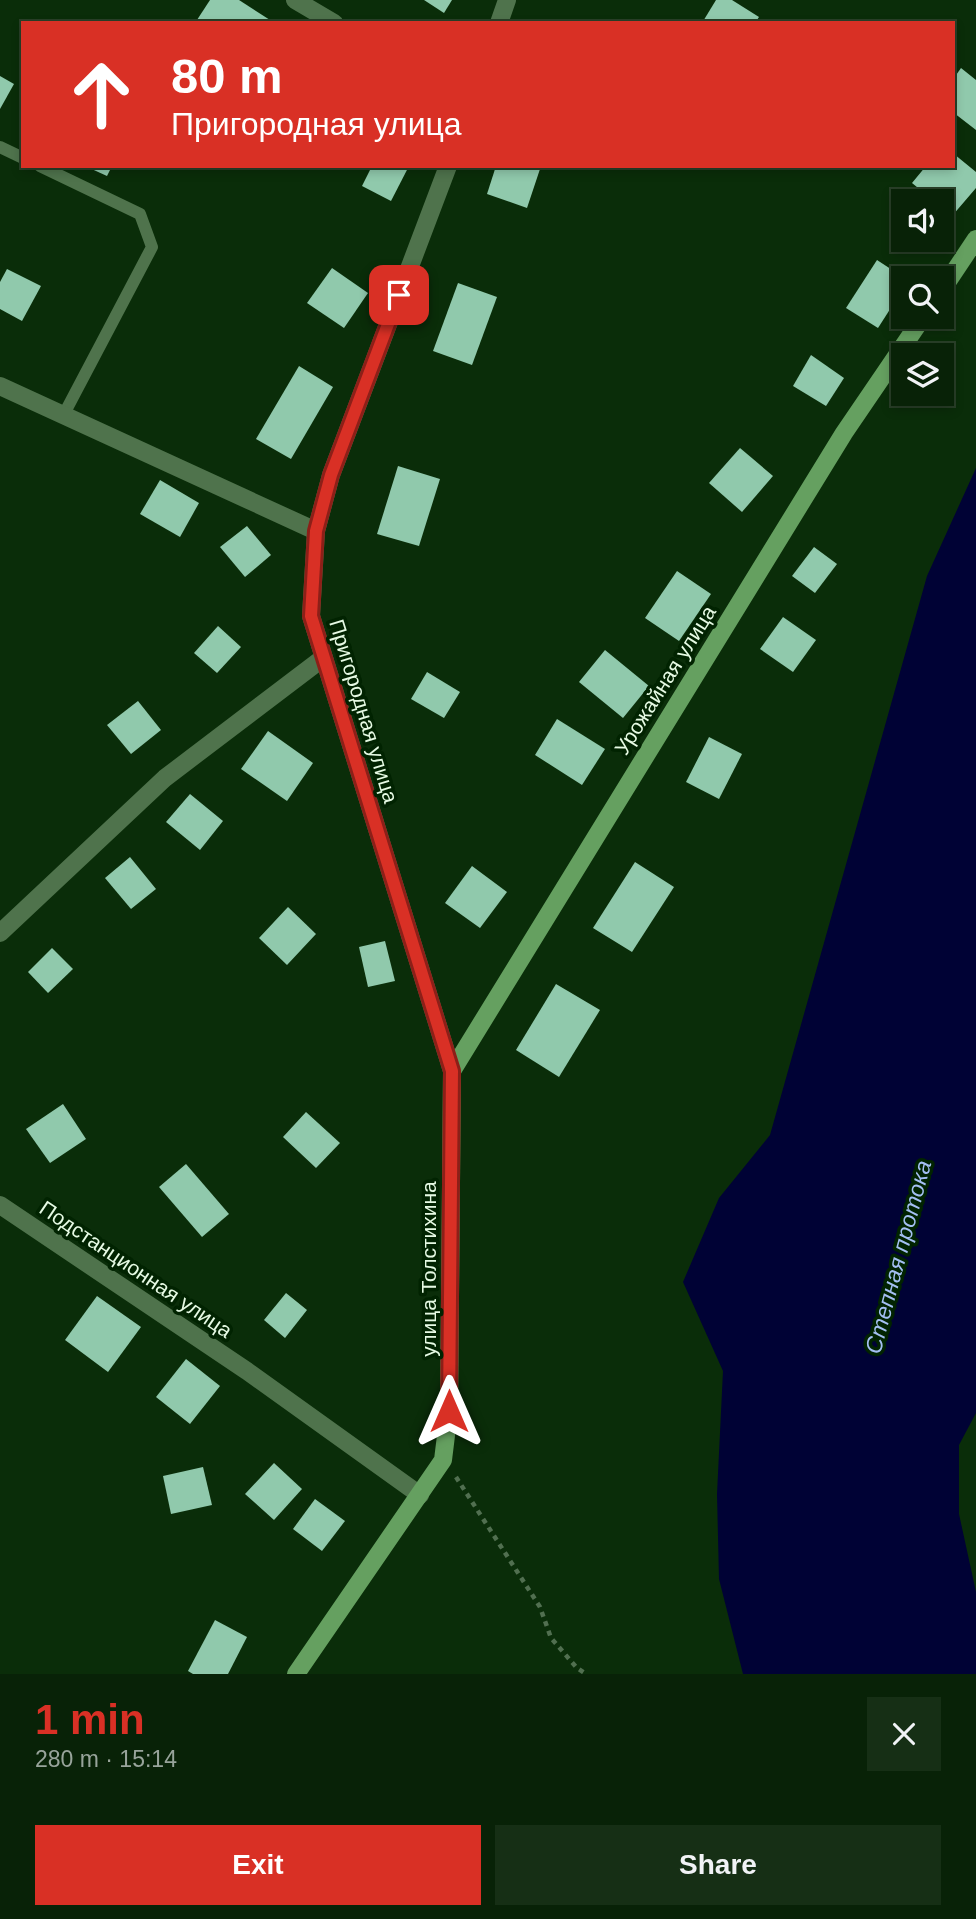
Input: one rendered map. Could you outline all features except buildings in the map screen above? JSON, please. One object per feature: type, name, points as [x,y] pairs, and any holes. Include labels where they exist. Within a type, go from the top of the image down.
[{"type":"street","points":[[295,0],[331,21]]},
{"type":"street","points":[[500,21],[507,0]]},
{"type":"street","name":"Пригородная улица","points":[[447,168],[331,475],[316,531],[311,616],[452,1071]]},
{"type":"street","points":[[954,271],[976,239]]},
{"type":"street","name":"Урожайная улица","points":[[452,1071],[844,433],[915,329]]},
{"type":"street","points":[[0,386],[316,531]]},
{"type":"street","points":[[0,933],[165,778],[323,658]]},
{"type":"street","name":"улица Толстихина","points":[[296,1674],[443,1460],[449,1411],[452,1071]]},
{"type":"street","name":"Подстанционная улица","points":[[0,1205],[247,1371],[420,1495]]},
{"type":"lane","points":[[0,147],[21,157]]},
{"type":"lane","points":[[44,168],[140,214],[152,247],[63,416]]},
{"type":"path","points":[[443,1460],[461,1483],[488,1529],[540,1606],[551,1638],[577,1668],[586,1674]]},
{"type":"water","name":"Степная протока","points":[[976,468],[976,1413],[959,1445],[959,1514],[976,1592],[976,1674],[743,1674],[719,1579],[717,1494],[723,1371],[683,1282],[719,1198],[770,1135],[927,576]]},
{"type":"route","points":[[399,295],[331,475],[316,531],[311,616],[452,1071],[449,1411]]}]
